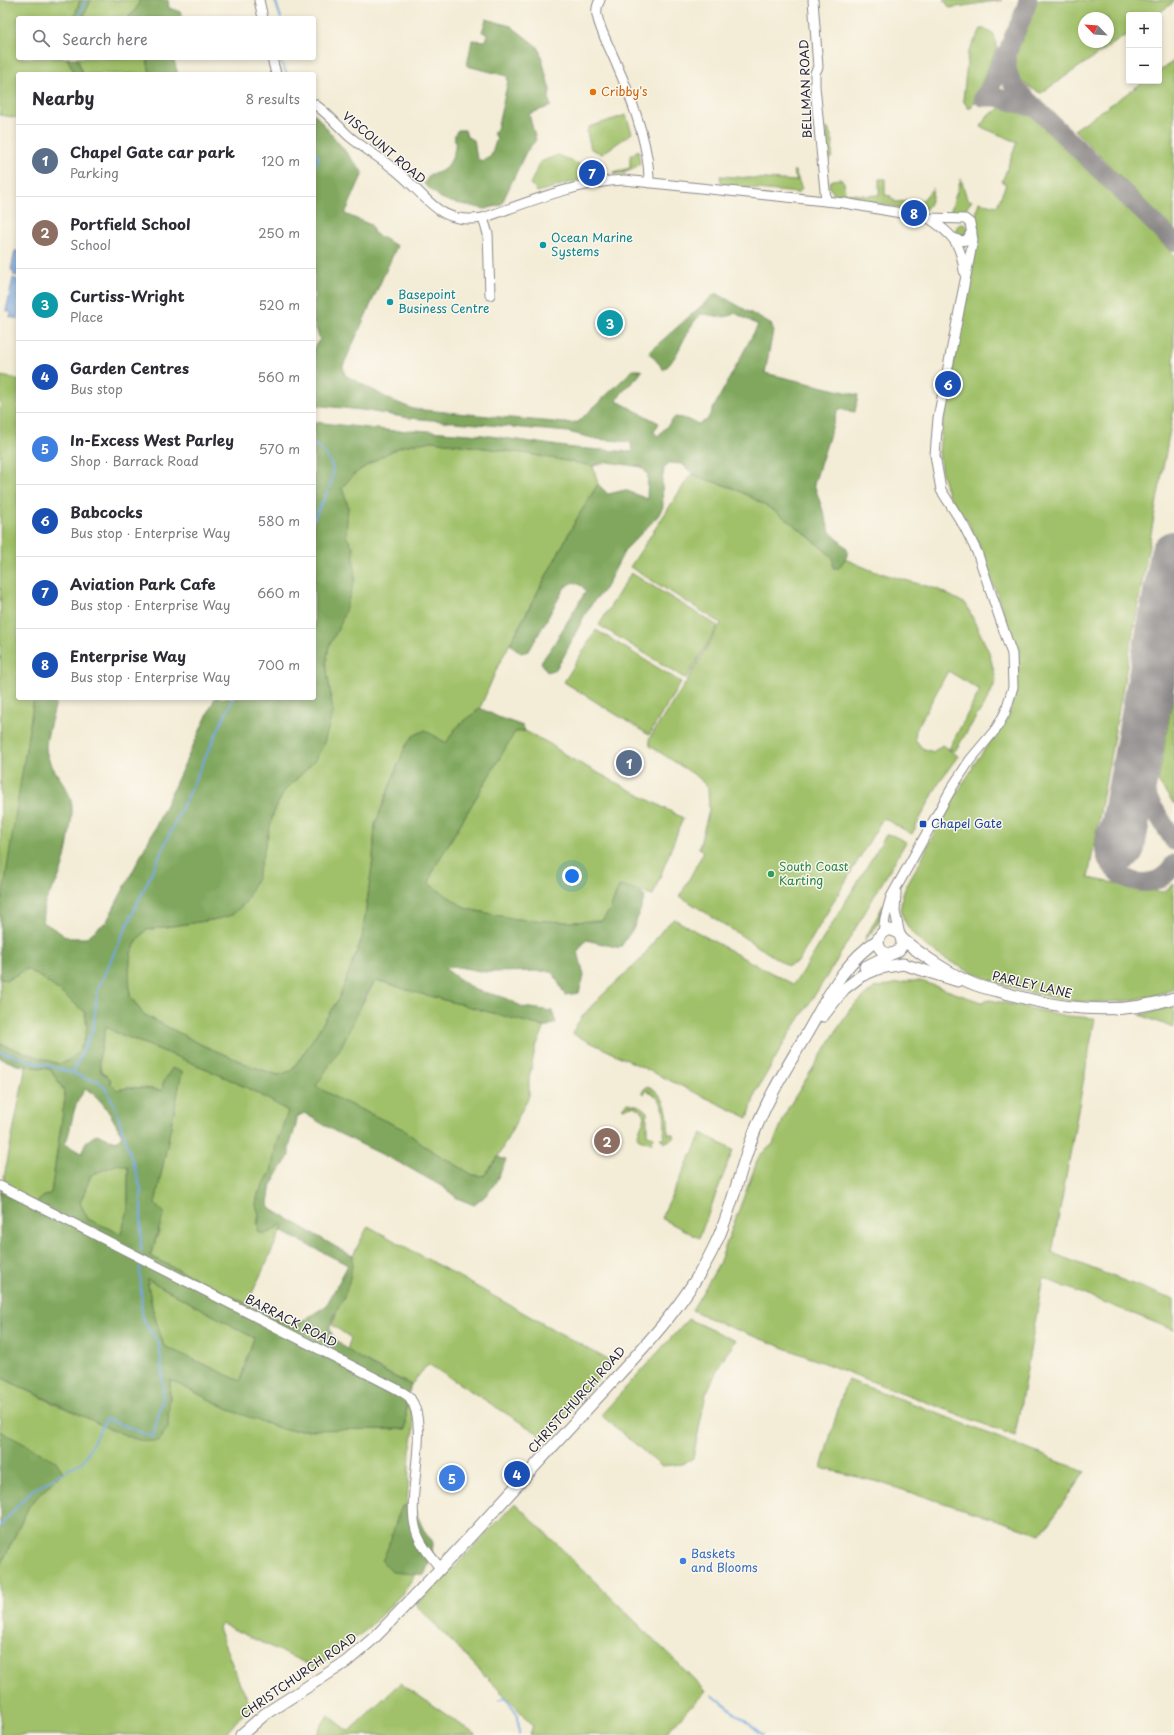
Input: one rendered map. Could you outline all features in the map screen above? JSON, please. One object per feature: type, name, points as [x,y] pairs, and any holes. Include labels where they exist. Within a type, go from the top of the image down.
[{"type":"main road","points":[[891,931],[901,937],[900,949],[893,954],[881,950],[881,936],[891,931]]},
{"type":"main road","name":"CHRISTCHURCH ROAD","points":[[241,1735],[265,1714],[346,1662],[375,1637],[641,1349],[689,1292],[703,1270],[720,1234],[750,1142],[767,1103],[838,978],[866,948],[881,936]]},
{"type":"main road","name":"PARLEY LANE","points":[[901,937],[920,952],[976,985],[1034,1002],[1082,1009],[1131,1008],[1174,998]]},
{"type":"main road","name":"CHRISTCHURCH ROAD","points":[[814,1021],[845,981],[864,968],[893,954]]},
{"type":"main road","name":"PARLEY LANE","points":[[893,954],[957,975]]},
{"type":"main road","points":[[806,1035],[844,988],[861,976],[880,968],[908,965],[976,985]]},
{"type":"street","points":[[259,0],[263,16]]},
{"type":"street","points":[[600,0],[597,6],[597,15],[618,66],[647,150],[649,183]]},
{"type":"street","name":"BELLMAN ROAD","points":[[813,0],[818,67],[815,73],[815,86],[826,201]]},
{"type":"street","points":[[272,60],[276,72]]},
{"type":"street","name":"VISCOUNT ROAD","points":[[316,106],[351,137],[400,174],[430,204],[456,219],[466,221],[483,218],[581,186],[610,181],[649,183],[826,201],[876,207],[929,218],[957,220]]},
{"type":"street","points":[[483,218],[488,234],[490,295]]},
{"type":"street","points":[[929,218],[952,236],[963,241],[969,238],[972,232]]},
{"type":"street","points":[[881,936],[888,904],[952,786],[970,760],[996,729],[1005,714],[1010,700],[1014,675],[1012,654],[970,539],[941,490],[935,455],[938,418],[973,240],[972,226],[968,221],[961,219],[952,224],[952,236],[963,260],[964,282]]},
{"type":"street","points":[[897,887],[895,912],[901,937]]},
{"type":"street","name":"BARRACK ROAD","points":[[0,1186],[397,1389],[409,1397],[415,1408],[418,1423],[414,1525],[421,1542],[440,1568]]},
{"type":"green space","points":[[0,0],[80,0],[75,16],[16,16],[16,60],[68,60],[74,72],[16,72],[16,118],[0,115]]},
{"type":"green space","points":[[80,0],[91,0],[84,16],[75,16]]},
{"type":"green space","points":[[91,0],[140,0],[137,8],[132,14],[127,16],[84,16]]},
{"type":"green space","points":[[140,0],[168,0],[169,8],[181,12],[182,16],[130,16],[134,13]]},
{"type":"green space","points":[[944,0],[1002,0],[950,8]]},
{"type":"green space","points":[[1036,0],[1174,0],[1174,2],[1160,12],[1126,12],[1126,35],[1114,43],[1114,12],[1078,12],[1078,48],[1107,48],[1041,93],[1026,84],[1018,74],[1015,63],[1016,51]]},
{"type":"green space","points":[[486,19],[511,26],[539,48],[550,90],[549,100],[551,106],[529,114],[536,140],[526,152],[501,205],[485,209],[451,202],[441,198],[424,184],[430,174],[440,172],[450,162],[455,147],[455,134],[458,130],[465,130],[467,137],[474,140],[477,157],[479,159],[485,159],[491,156],[497,138],[493,133],[497,129],[508,81],[507,76],[467,66],[472,40],[486,41],[488,34],[482,32]]},
{"type":"green space","points":[[981,29],[985,29],[994,35],[997,47],[971,108],[968,108],[963,100],[968,53]]},
{"type":"green space","points":[[68,60],[78,60],[82,72],[74,72]]},
{"type":"green space","points":[[78,60],[147,60],[150,72],[82,72]]},
{"type":"green space","points":[[147,60],[174,60],[177,72],[150,72]]},
{"type":"green space","points":[[1174,61],[1174,230],[1074,130],[1141,84],[1162,84],[1162,69]]},
{"type":"green space","points":[[1002,107],[1012,107],[1032,116],[1174,255],[1174,408],[1088,878],[1162,892],[1174,884],[1174,989],[1152,996],[1130,1000],[1085,1002],[1064,1000],[1007,986],[977,974],[948,961],[925,945],[908,927],[901,907],[901,901],[905,888],[922,858],[942,817],[973,768],[972,767],[1008,717],[1015,695],[1018,667],[1016,654],[1002,608],[975,536],[968,522],[948,494],[941,470],[939,452],[941,432],[977,238],[977,208],[979,202],[997,206],[1006,184],[1002,182],[1017,142],[981,127],[986,117]]},
{"type":"green space","points":[[316,115],[363,173],[345,214],[371,225],[374,233],[397,246],[343,366],[345,375],[391,400],[413,409],[565,423],[578,422],[633,370],[640,370],[642,371],[619,396],[617,401],[659,423],[654,432],[658,436],[675,417],[683,418],[699,424],[707,420],[758,325],[735,313],[727,317],[701,314],[690,328],[675,357],[664,370],[649,352],[716,293],[772,325],[773,331],[765,373],[858,395],[855,412],[838,409],[814,484],[830,532],[847,548],[847,556],[839,568],[833,568],[833,558],[800,529],[765,505],[732,487],[695,475],[682,464],[669,463],[664,468],[662,480],[663,507],[658,516],[625,550],[605,589],[593,602],[583,618],[556,669],[547,672],[541,662],[552,647],[586,591],[582,586],[574,582],[565,587],[529,651],[521,653],[510,644],[576,520],[598,484],[608,494],[625,490],[647,499],[648,475],[642,467],[607,462],[593,466],[529,454],[432,441],[402,446],[379,458],[354,474],[342,488],[348,506],[346,536],[353,547],[355,579],[341,623],[329,646],[326,664],[333,712],[323,746],[313,763],[285,790],[274,811],[257,878],[245,903],[232,915],[218,919],[146,930],[138,939],[131,953],[129,970],[130,996],[143,1014],[200,1044],[251,1066],[278,1075],[291,1071],[339,998],[362,938],[373,859],[375,825],[405,747],[413,736],[425,730],[446,743],[455,729],[480,708],[498,717],[523,726],[525,731],[515,732],[433,870],[429,884],[467,909],[516,919],[563,922],[602,921],[610,910],[619,886],[637,890],[645,897],[634,927],[620,948],[586,940],[578,951],[584,976],[579,993],[565,995],[552,971],[486,972],[458,967],[444,968],[475,990],[503,997],[523,1007],[552,1011],[556,1023],[545,1027],[407,990],[384,982],[375,981],[367,993],[341,1047],[316,1086],[338,1099],[403,1129],[424,1146],[473,1175],[484,1176],[498,1157],[506,1160],[497,1180],[490,1190],[474,1205],[457,1198],[443,1187],[404,1165],[336,1132],[304,1113],[297,1117],[289,1148],[289,1156],[271,1185],[268,1203],[271,1209],[348,1254],[353,1255],[348,1286],[330,1327],[332,1335],[351,1352],[411,1385],[406,1402],[406,1429],[285,1430],[235,1412],[170,1380],[168,1428],[157,1442],[138,1440],[108,1428],[0,1377],[0,1192],[32,1207],[43,1197],[51,1193],[65,1098],[63,1089],[50,1069],[17,1065],[0,1058],[0,1044],[59,1064],[74,1057],[81,1048],[87,1027],[85,1012],[48,982],[27,969],[7,980],[0,978],[0,912],[34,700],[57,700],[46,749],[48,758],[65,787],[72,803],[69,838],[65,856],[61,872],[45,903],[43,922],[69,938],[86,938],[107,921],[155,828],[214,700],[316,700],[316,422],[395,431],[415,430],[483,435],[573,448],[634,452],[630,442],[596,439],[568,432],[409,418],[362,410],[316,405],[316,344],[320,339],[316,329]],"holes":[[[106,1026],[115,1032],[225,1077],[288,1111],[276,1144],[271,1172],[258,1194],[256,1205],[259,1214],[258,1232],[265,1234],[281,1225],[283,1227],[281,1231],[348,1265],[326,1306],[293,1327],[150,1256],[164,1214],[155,1204],[182,1072],[172,1068],[163,1083],[162,1091],[140,1088],[117,1090],[111,1084],[110,1078],[101,1072],[99,1060]],[[86,1089],[97,1097],[102,1103],[122,1135],[116,1142],[97,1134],[86,1142],[81,1153],[65,1144],[77,1102]],[[118,1164],[128,1167],[128,1210],[121,1234],[88,1219],[80,1203],[91,1175]],[[147,1279],[254,1338],[240,1381],[164,1346],[153,1311]]]},
{"type":"green space","points":[[626,115],[632,133],[602,154],[591,149],[587,132],[589,127]]},
{"type":"green space","points":[[826,128],[828,129],[833,141],[832,157],[828,160],[826,159]]},
{"type":"green space","points":[[638,150],[640,163],[637,166],[632,170],[625,171],[625,173],[614,174],[614,172],[630,168],[630,156]]},
{"type":"green space","points":[[558,155],[588,168],[589,174],[586,178],[537,192],[530,184],[540,162]]},
{"type":"green space","points":[[793,171],[795,171],[802,189],[798,193],[725,186],[721,182],[720,176],[797,181]]},
{"type":"green space","points":[[840,179],[844,182],[845,193],[864,196],[879,195],[879,179],[885,179],[885,195],[891,196],[891,199],[894,199],[894,202],[923,200],[933,188],[932,196],[929,206],[920,212],[835,195],[829,187],[829,184],[832,180]]},
{"type":"green space","points":[[961,179],[967,199],[972,201],[963,212],[949,216]]},
{"type":"green space","points":[[960,224],[964,224],[968,230],[964,236],[960,236],[956,232],[956,228]]},
{"type":"green space","points":[[0,376],[16,379],[16,700],[34,700],[1,912]]},
{"type":"green space","points":[[432,441],[529,454],[593,466],[598,484],[576,520],[498,666],[480,708],[455,729],[446,744],[435,736],[398,764],[375,825],[373,859],[362,938],[339,998],[291,1071],[278,1075],[251,1066],[200,1044],[143,1014],[130,996],[129,970],[131,953],[138,939],[146,930],[218,919],[257,878],[274,811],[285,790],[313,763],[333,712],[326,664],[329,646],[341,623],[353,547],[345,536],[348,506],[342,488],[353,475],[388,452],[404,446]]},
{"type":"green space","points":[[691,474],[738,490],[784,516],[824,550],[873,571],[937,589],[966,604],[989,652],[996,680],[990,695],[955,751],[949,749],[980,690],[948,671],[916,730],[915,739],[922,748],[933,752],[942,745],[958,756],[940,781],[912,834],[883,818],[798,962],[788,966],[680,896],[704,851],[699,848],[709,810],[708,788],[698,777],[650,746],[649,739],[687,681],[721,623],[630,567]]},
{"type":"green space","points":[[631,573],[718,626],[686,679],[599,625]]},
{"type":"green space","points":[[596,630],[681,682],[649,735],[564,682]]},
{"type":"green space","points":[[1174,691],[1174,804],[1158,782]]},
{"type":"green space","points":[[525,731],[550,744],[570,758],[683,818],[653,895],[619,886],[610,910],[602,921],[563,922],[516,919],[467,909],[428,884],[433,870],[515,732]]},
{"type":"green space","points":[[886,835],[892,835],[906,842],[834,965],[787,1038],[756,1092],[748,1118],[573,1034],[576,1026],[583,1016],[602,995],[641,959],[660,933],[674,919],[793,984],[801,975]]},
{"type":"green space","points":[[884,904],[877,926],[864,941]]},
{"type":"green space","points":[[27,969],[48,982],[85,1012],[87,1027],[81,1048],[74,1057],[59,1064],[0,1044],[0,978],[7,980]]},
{"type":"green space","points":[[375,981],[384,982],[407,990],[545,1027],[535,1049],[529,1079],[529,1096],[498,1157],[484,1176],[473,1175],[424,1146],[403,1129],[338,1099],[316,1086]]},
{"type":"green space","points":[[909,981],[921,981],[981,1002],[990,1000],[1067,1016],[1095,1018],[1052,1253],[1174,1300],[1174,1330],[1043,1278],[1015,1436],[719,1323],[692,1310],[718,1266],[759,1156],[773,1144],[788,1108],[850,1009],[874,988]]},
{"type":"green space","points":[[1174,1006],[1174,1028],[1140,1015]]},
{"type":"green space","points":[[106,1026],[115,1032],[225,1077],[288,1111],[271,1172],[258,1194],[256,1205],[259,1214],[257,1224],[270,1233],[281,1225],[283,1227],[247,1304],[150,1256],[159,1232],[155,1204],[182,1072],[162,1091],[140,1088],[117,1090],[111,1084],[110,1078],[101,1072],[99,1060]]},
{"type":"green space","points":[[26,1066],[50,1069],[63,1089],[65,1098],[51,1193],[43,1197],[32,1207],[1,1192]]},
{"type":"green space","points":[[647,1086],[654,1089],[659,1094],[665,1106],[668,1120],[668,1134],[673,1134],[674,1138],[664,1143],[660,1138],[664,1138],[664,1110],[662,1104],[653,1094],[646,1090],[644,1094],[642,1092]]},
{"type":"green space","points":[[628,1103],[640,1106],[647,1112],[647,1135],[654,1137],[651,1143],[639,1139],[637,1136],[645,1117],[636,1107],[631,1106],[624,1109],[622,1108]]},
{"type":"green space","points":[[702,1133],[733,1150],[699,1238],[661,1218]]},
{"type":"green space","points":[[118,1164],[128,1166],[128,1210],[121,1234],[88,1219],[80,1203],[91,1175]]},
{"type":"green space","points":[[368,1226],[610,1361],[598,1378],[545,1438],[428,1364],[411,1385],[357,1357],[347,1349],[351,1338],[332,1325],[351,1273],[353,1255]]},
{"type":"green space","points":[[147,1279],[254,1338],[240,1381],[164,1346],[153,1311]]},
{"type":"green space","points":[[688,1319],[736,1341],[722,1360],[706,1394],[693,1458],[683,1464],[661,1466],[601,1415]]},
{"type":"green space","points":[[0,1377],[61,1407],[170,1402],[170,1380],[235,1412],[285,1430],[406,1429],[406,1402],[413,1415],[414,1431],[410,1452],[407,1506],[417,1553],[415,1575],[401,1595],[366,1630],[316,1668],[222,1624],[218,1628],[240,1684],[252,1707],[239,1718],[225,1735],[0,1735],[0,1567],[30,1504],[63,1472],[0,1431]]},
{"type":"green space","points":[[848,1380],[909,1402],[1085,1472],[1041,1534],[878,1482],[821,1468],[845,1385]]},
{"type":"green space","points":[[0,1431],[56,1461],[63,1472],[30,1504],[0,1567]]},
{"type":"green space","points":[[515,1503],[706,1691],[664,1735],[530,1735],[533,1725],[416,1605]]},
{"type":"green space","points":[[402,1506],[410,1506],[413,1509],[426,1534],[433,1542],[429,1564],[424,1575],[392,1572],[382,1561]]},
{"type":"green space","points":[[400,1683],[476,1735],[316,1735],[328,1715],[349,1731]]},
{"type":"water","points":[[16,251],[16,276],[13,275],[14,271],[11,270]]},
{"type":"water","points":[[13,278],[16,279],[16,318],[10,317],[11,312],[6,311]]},
{"type":"waterway","points":[[80,16],[85,0]]},
{"type":"waterway","points":[[275,0],[280,16]]},
{"type":"waterway","points":[[282,60],[286,72]]},
{"type":"waterway","points":[[316,154],[319,157],[316,163]]},
{"type":"waterway","points":[[316,446],[324,453],[330,462],[333,471],[329,488],[316,515]]},
{"type":"waterway","points":[[141,1251],[141,1188],[114,1104],[104,1086],[98,1081],[87,1079],[73,1073],[93,1029],[98,988],[232,700]]},
{"type":"waterway","points":[[0,1052],[73,1073]]},
{"type":"waterway","points":[[0,1526],[31,1491],[83,1461],[106,1419],[153,1437],[163,1396],[162,1372],[159,1344],[142,1319],[140,1264]]},
{"type":"waterway","points":[[712,1695],[763,1735]]},
{"type":"waterway","points":[[500,1700],[505,1697],[518,1716],[519,1735]]},
{"type":"taxiway","points":[[1028,0],[1025,12],[1008,53],[1007,64],[1009,76],[1015,88],[1174,242]]},
{"type":"taxiway","points":[[983,97],[990,88],[1005,54]]},
{"type":"taxiway","points":[[983,97],[996,97],[1030,107]]},
{"type":"taxiway","points":[[1136,768],[1139,784],[1174,841]]},
{"type":"taxiway","points":[[1135,778],[1126,798],[1106,832],[1104,845],[1107,858],[1113,868],[1122,876],[1133,881],[1144,882],[1156,880],[1166,874],[1174,864]]},
{"type":"runway","points":[[1121,847],[1174,555]]},
{"type":"place","name":"Cribby's","points":[[593,92]]},
{"type":"place","name":"Aviation Park Cafe","points":[[592,173]]},
{"type":"place","name":"Enterprise Way","points":[[914,213]]},
{"type":"place","name":"Ocean Marine Systems","points":[[543,245]]},
{"type":"place","name":"Basepoint Business Centre","points":[[390,302]]},
{"type":"place","name":"Curtiss-Wright","points":[[610,323]]},
{"type":"place","name":"Babcocks","points":[[948,384]]},
{"type":"place","name":"Chapel Gate car park","points":[[629,763]]},
{"type":"place","name":"Chapel Gate","points":[[923,824]]},
{"type":"place","name":"South Coast Karting","points":[[771,874]]},
{"type":"place","name":"Portfield School","points":[[607,1141]]},
{"type":"place","name":"Garden Centres","points":[[517,1474]]},
{"type":"place","name":"In-Excess West Parley","points":[[452,1478]]},
{"type":"place","name":"Baskets and Blooms","points":[[683,1561]]}]
